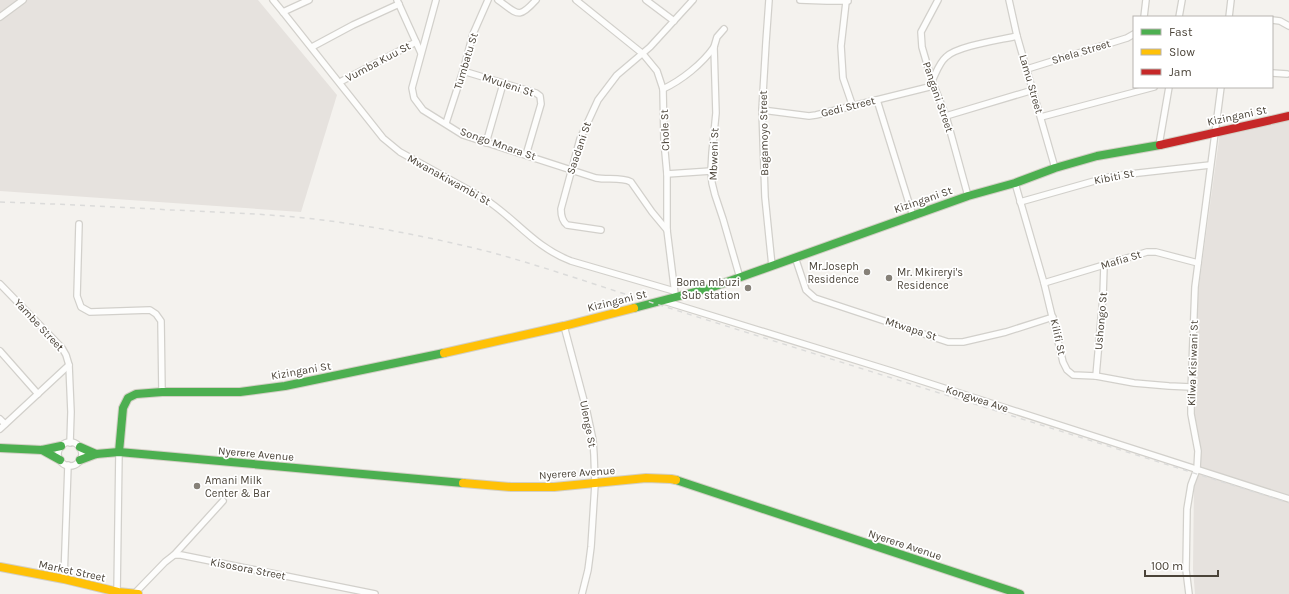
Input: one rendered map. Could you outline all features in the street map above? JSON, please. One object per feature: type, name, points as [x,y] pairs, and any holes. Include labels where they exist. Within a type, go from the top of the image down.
[{"type":"street","points":[[0,17],[23,0]]},
{"type":"street","name":"Mwanakiwambi St","points":[[273,0],[391,146],[496,206],[524,232],[557,256],[675,295]]},
{"type":"street","points":[[283,12],[309,0]]},
{"type":"street","name":"Songo Mnara St","points":[[436,0],[412,88],[412,93],[423,110],[463,134],[486,143],[596,178],[611,180],[622,179],[631,182],[667,230]]},
{"type":"street","name":"Tumbatu St","points":[[446,123],[474,34],[488,0]]},
{"type":"street","points":[[498,0],[517,13],[522,13],[528,9],[536,0]]},
{"type":"street","name":"Chole St","points":[[576,0],[643,54],[657,71],[663,89],[664,141],[667,174],[667,230],[675,295]]},
{"type":"street","points":[[646,0],[674,21]]},
{"type":"street","name":"Saadani St","points":[[601,230],[567,224],[562,219],[561,209],[580,139],[598,100],[617,75],[643,54],[693,0]]},
{"type":"street","name":"Bagamoyo Street","points":[[769,0],[762,110],[766,197],[772,266]]},
{"type":"street","points":[[800,0],[848,1],[841,46],[843,78],[853,107]]},
{"type":"street","name":"Pangani Street","points":[[938,0],[924,25],[921,36],[922,47],[932,84],[946,116],[968,196]]},
{"type":"street","name":"Lamu Street","points":[[1008,0],[1055,168]]},
{"type":"street","points":[[1144,16],[1146,0]]},
{"type":"street","points":[[1179,16],[1182,0]]},
{"type":"street","points":[[1229,16],[1231,0]]},
{"type":"street","points":[[312,47],[398,2],[421,53]]},
{"type":"street","points":[[1273,20],[1286,23],[1289,26]]},
{"type":"street","name":"Mbweni St","points":[[724,28],[717,37],[714,47],[716,113],[711,171],[714,195],[723,219],[740,278]]},
{"type":"street","name":"Shela Street","points":[[1027,69],[1127,38],[1133,35]]},
{"type":"street","points":[[932,84],[942,61],[952,52],[1017,36]]},
{"type":"street","name":"Vumba Kuu St","points":[[340,82],[416,42]]},
{"type":"street","points":[[663,89],[671,85],[693,68],[709,54],[714,47]]},
{"type":"street","name":"Mvuleni St","points":[[463,71],[536,93],[540,96],[541,104],[526,155]]},
{"type":"street","points":[[1273,73],[1287,74]]},
{"type":"street","points":[[486,143],[503,84]]},
{"type":"street","name":"Gedi Street","points":[[762,110],[809,116],[825,114],[932,84]]},
{"type":"street","points":[[1041,117],[1150,88]]},
{"type":"street","points":[[1159,146],[1169,88]]},
{"type":"street","name":"Kilwa Kisiwani St","points":[[1189,594],[1186,570],[1187,509],[1191,485],[1197,469],[1198,451],[1191,414],[1196,287],[1210,165],[1221,88]]},
{"type":"street","points":[[946,116],[1033,90]]},
{"type":"street","points":[[877,100],[913,216]]},
{"type":"street","name":"Kizingani St","points":[[117,593],[119,452],[123,408],[128,398],[136,394],[162,392],[240,392],[285,386],[384,366],[564,326],[664,301],[675,295],[710,288],[968,196],[1014,183],[1055,168],[1097,156],[1159,146],[1289,116]]},
{"type":"street","name":"Kibiti St","points":[[1020,202],[1112,176],[1210,165]]},
{"type":"street","points":[[667,174],[711,171]]},
{"type":"street","name":"Kilifi St","points":[[1014,183],[1044,283],[1063,362],[1067,370],[1073,375],[1096,376],[1134,383],[1191,387]]},
{"type":"street","points":[[79,224],[77,296],[81,307],[90,312],[150,310],[156,314],[160,321],[162,392]]},
{"type":"street","name":"Mafia St","points":[[1044,283],[1147,252],[1156,252],[1198,263]]},
{"type":"street","name":"Mtwapa St","points":[[795,257],[806,290],[815,298],[948,342],[962,342],[1006,332],[1053,318]]},
{"type":"street","name":"Ushongo St","points":[[1096,376],[1104,266]]},
{"type":"street","name":"Yambe Street","points":[[0,284],[62,348],[66,355],[69,366],[71,412],[70,443]]},
{"type":"street","name":"Kongwea Ave","points":[[664,301],[884,369],[1289,498]]},
{"type":"street","name":"Ulenge St","points":[[564,326],[593,440],[595,484],[588,570],[582,594]]},
{"type":"street","points":[[0,351],[38,394]]},
{"type":"street","points":[[0,429],[69,366]]},
{"type":"street","points":[[0,419],[5,424]]},
{"type":"street","points":[[0,448],[42,450],[61,446],[64,443],[75,443],[80,447],[96,454]]},
{"type":"street","points":[[60,460],[58,450],[61,446]]},
{"type":"street","points":[[80,447],[82,454],[80,460]]},
{"type":"street","points":[[42,450],[68,466],[96,454]]},
{"type":"street","name":"Nyerere Avenue","points":[[96,454],[119,452],[511,487],[595,484],[646,478],[671,479],[1020,594]]},
{"type":"street","points":[[64,579],[68,466]]},
{"type":"street","points":[[137,594],[223,501]]},
{"type":"street","name":"Kisosora Street","points":[[174,555],[181,555],[375,594]]},
{"type":"street","name":"Market Street","points":[[0,567],[64,579],[117,593],[137,594]]},
{"type":"shaded area","points":[[0,0],[258,0],[337,95],[301,212],[0,191]]},
{"type":"shaded area","points":[[1289,118],[1289,594],[1195,594],[1193,570],[1196,308],[1220,132]]},
{"type":"railway","points":[[0,202],[262,214],[296,217],[411,234],[470,247],[552,270],[1289,503]]},
{"type":"traffic: fast","points":[[634,308],[710,288],[968,196],[1015,183],[1055,168],[1097,156],[1160,145]]},
{"type":"traffic: fast","points":[[119,452],[123,408],[128,398],[136,394],[162,392],[240,392],[285,386],[444,353]]},
{"type":"traffic: fast","points":[[0,448],[42,450],[61,446]]},
{"type":"traffic: fast","points":[[80,447],[96,454]]},
{"type":"traffic: fast","points":[[42,450],[60,460]]},
{"type":"traffic: fast","points":[[80,460],[96,454],[119,452],[463,483]]},
{"type":"traffic: fast","points":[[676,480],[1020,594]]},
{"type":"traffic: slow","points":[[444,353],[564,326],[634,308]]},
{"type":"traffic: slow","points":[[463,483],[511,487],[554,487],[646,478],[676,480]]},
{"type":"traffic: slow","points":[[0,567],[64,579],[118,592],[138,594]]},
{"type":"traffic: jam","points":[[1160,145],[1289,116]]},
{"type":"place","name":"Mr.Joseph Residence","points":[[867,272]]},
{"type":"place","name":"Mr. Mkireryi's Residence","points":[[889,278]]},
{"type":"place","name":"Boma mbuzi Sub station","points":[[748,288]]},
{"type":"place","name":"Amani Milk Center & Bar","points":[[197,486]]}]
